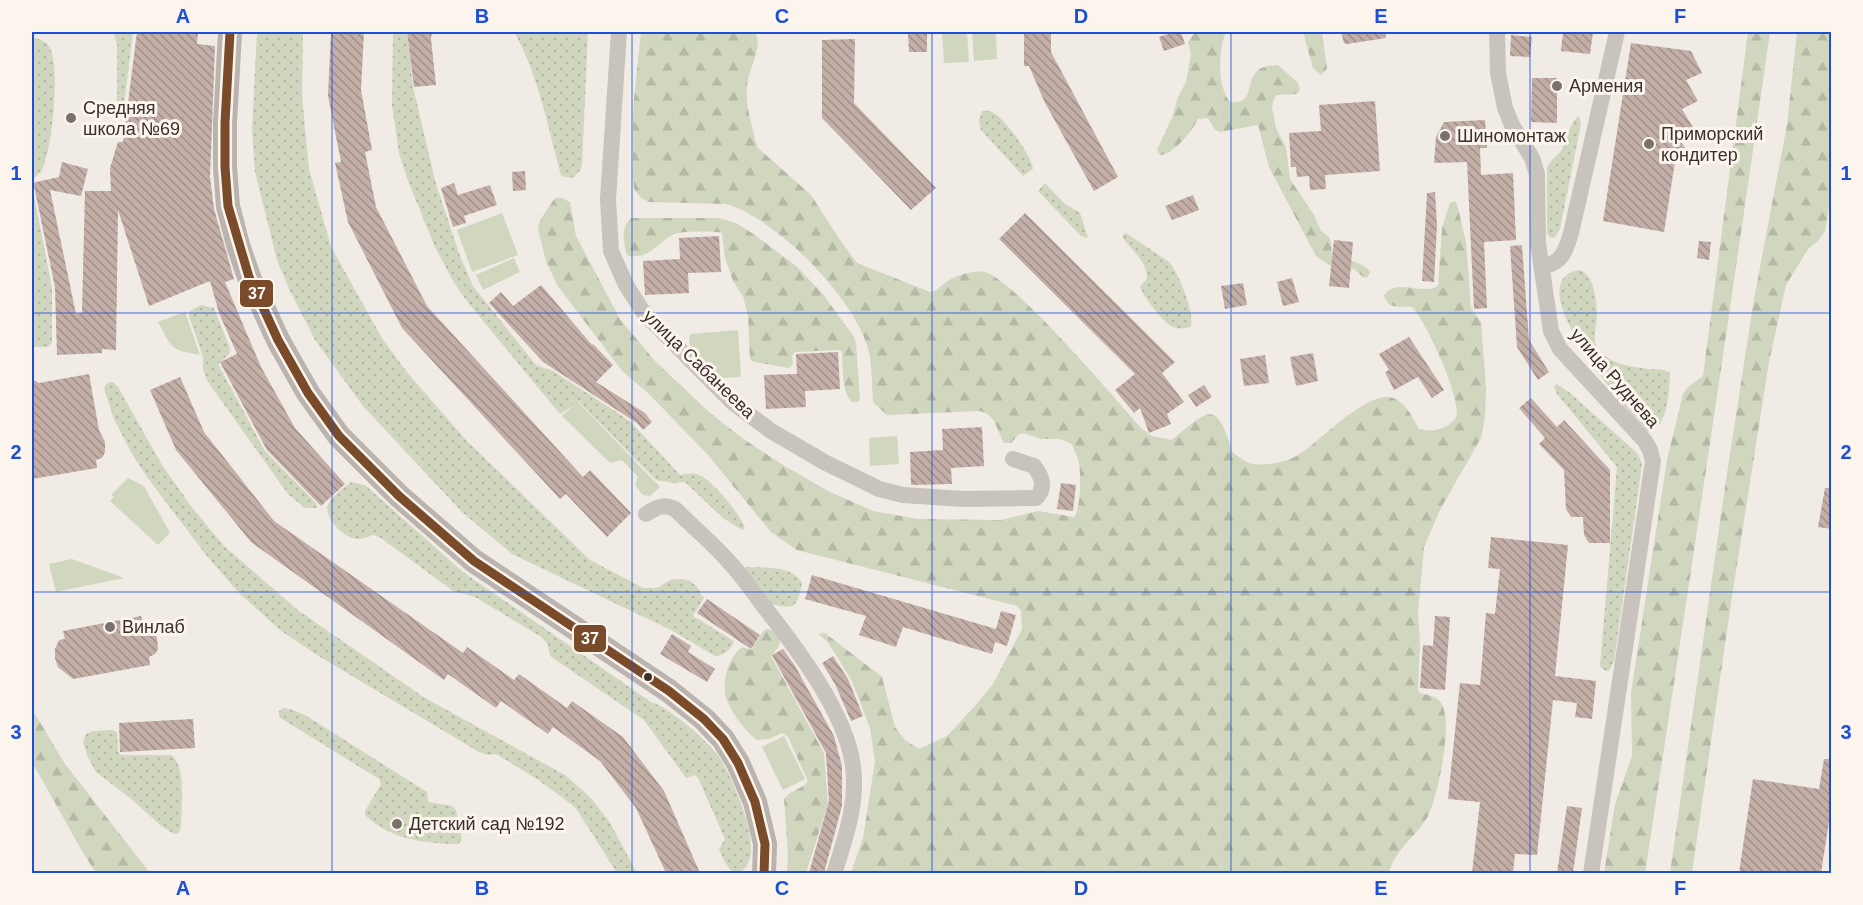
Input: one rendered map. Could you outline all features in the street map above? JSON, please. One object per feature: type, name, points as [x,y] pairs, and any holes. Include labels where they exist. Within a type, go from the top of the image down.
[{"type":"street","points":[[230,32],[225,123],[228,206],[249,277],[278,340],[308,393],[339,436],[399,496],[474,561],[669,691],[704,719],[723,739],[738,763],[755,802],[765,844],[764,873]]},
{"type":"street","name":"улица Сабанеева","points":[[619,32],[608,199],[611,251],[626,285],[644,313],[731,400],[771,431],[826,463],[879,489],[903,495],[943,498],[1036,498],[1042,490],[1040,474],[1034,465],[1012,459]]},
{"type":"street","name":"улица Руднева","points":[[1497,32],[1498,73],[1505,108],[1512,125],[1532,158],[1537,174],[1538,243],[1551,330],[1560,349],[1636,430],[1650,450],[1653,461],[1591,873]]},
{"type":"street","points":[[1542,267],[1556,263],[1562,256],[1571,233],[1617,32]]},
{"type":"street","points":[[646,514],[660,506],[675,509],[730,563],[776,621],[825,693],[848,744],[853,767],[853,803],[848,832],[834,873]]},
{"type":"green space","points":[[113,32],[133,32],[123,113],[117,102],[117,44]]},
{"type":"green space","points":[[257,32],[303,32],[302,96],[309,169],[331,247],[382,338],[406,371],[465,439],[590,560],[643,588],[657,588],[670,580],[681,579],[690,581],[696,586],[704,598],[693,616],[734,641],[727,652],[715,656],[671,630],[512,554],[462,512],[363,406],[315,340],[277,260],[255,172],[252,130]]},
{"type":"green space","points":[[393,32],[407,32],[413,87],[436,184],[460,256],[473,286],[536,365],[553,371],[630,421],[680,475],[694,474],[705,478],[738,515],[745,528],[742,530],[723,518],[685,482],[673,483],[656,480],[578,401],[561,414],[559,413],[466,300],[434,245],[399,153],[392,106]]},
{"type":"green space","points":[[514,32],[588,32],[582,164],[580,171],[572,178],[561,175],[536,83]]},
{"type":"green space","points":[[641,32],[755,32],[758,45],[748,79],[747,101],[758,148],[811,195],[857,263],[930,292],[937,290],[949,280],[969,273],[984,272],[998,279],[1040,317],[1142,429],[1152,436],[1172,440],[1196,421],[1211,414],[1217,417],[1222,424],[1233,453],[1251,463],[1269,464],[1295,457],[1360,408],[1374,400],[1386,397],[1397,400],[1404,406],[1419,429],[1436,430],[1453,421],[1457,408],[1449,378],[1425,327],[1412,307],[1391,305],[1384,296],[1395,288],[1431,289],[1438,286],[1442,228],[1450,203],[1455,201],[1466,242],[1471,308],[1481,322],[1486,387],[1485,417],[1481,438],[1440,510],[1424,547],[1418,613],[1420,643],[1418,689],[1420,693],[1435,697],[1441,703],[1445,712],[1445,741],[1440,776],[1428,816],[1396,857],[1389,873],[851,873],[863,838],[875,761],[870,728],[852,681],[827,641],[818,634],[825,633],[882,677],[895,727],[905,740],[919,749],[947,736],[993,684],[1022,629],[1021,611],[1017,606],[797,550],[771,532],[708,455],[648,393],[623,372],[557,285],[546,261],[538,229],[540,220],[555,198],[562,198],[570,202],[576,236],[620,319],[655,361],[709,412],[742,438],[828,491],[873,511],[918,519],[1001,520],[1038,511],[1074,517],[1080,492],[1078,461],[1072,444],[1060,439],[1041,439],[1023,433],[1011,443],[1004,443],[990,416],[980,411],[887,415],[873,402],[869,352],[849,309],[832,286],[790,243],[746,212],[726,204],[649,202],[640,197],[634,189],[633,177],[633,109]]},
{"type":"green space","points":[[942,32],[967,32],[969,62],[944,63]]},
{"type":"green space","points":[[972,32],[996,32],[997,59],[974,61]]},
{"type":"green space","points":[[1195,32],[1226,32],[1221,48],[1220,68],[1223,87],[1230,102],[1240,102],[1245,98],[1257,71],[1265,67],[1278,65],[1298,83],[1300,90],[1297,94],[1277,95],[1272,107],[1276,128],[1286,147],[1290,179],[1314,215],[1321,231],[1329,237],[1332,256],[1363,265],[1370,272],[1367,278],[1354,269],[1332,267],[1316,256],[1269,167],[1258,125],[1220,132],[1215,130],[1208,118],[1198,119],[1176,147],[1160,155],[1157,150],[1186,82],[1191,54],[1188,42]]},
{"type":"green space","points":[[1303,32],[1322,32],[1327,69],[1321,75],[1313,68]]},
{"type":"green space","points":[[1748,32],[1770,32],[1645,873],[1604,873],[1615,804],[1632,756],[1631,693],[1667,460],[1683,394],[1703,376]]},
{"type":"green space","points":[[1797,32],[1831,32],[1831,196],[1825,231],[1808,249],[1786,285],[1769,362],[1692,873],[1670,873],[1754,299],[1787,125]]},
{"type":"green space","points":[[32,37],[48,45],[52,54],[55,86],[52,126],[46,160],[42,170],[32,180]]},
{"type":"green space","points":[[982,111],[992,112],[1003,121],[1023,147],[1033,169],[1023,176],[981,130],[979,121]]},
{"type":"green space","points":[[1579,116],[1581,124],[1560,229],[1555,237],[1550,238],[1547,233],[1547,168],[1561,151],[1571,126]]},
{"type":"green space","points":[[1045,183],[1065,204],[1080,213],[1088,238],[1081,236],[1038,191]]},
{"type":"green space","points":[[32,185],[52,288],[52,343],[48,347],[32,347]]},
{"type":"green space","points":[[502,213],[518,255],[472,272],[457,230]]},
{"type":"green space","points":[[632,218],[719,218],[736,223],[796,266],[822,293],[854,337],[860,400],[852,402],[846,392],[840,350],[795,352],[792,355],[793,364],[789,368],[754,362],[750,359],[748,316],[743,296],[733,281],[725,258],[722,233],[675,234],[644,255],[629,256],[626,254],[624,244],[624,229]]},
{"type":"green space","points":[[1126,233],[1173,267],[1189,305],[1190,327],[1171,326],[1149,302],[1140,286],[1147,279],[1145,267],[1123,238],[1123,234]]},
{"type":"green space","points":[[514,258],[520,272],[483,290],[476,275]]},
{"type":"green space","points":[[1579,270],[1588,276],[1594,289],[1597,315],[1595,340],[1601,353],[1613,361],[1670,373],[1666,408],[1654,430],[1646,432],[1620,400],[1582,348],[1567,321],[1560,298],[1563,280]]},
{"type":"green space","points":[[201,305],[214,308],[230,348],[229,354],[218,364],[265,451],[316,503],[317,508],[305,508],[288,494],[208,382],[203,370],[203,357],[189,316],[190,311]]},
{"type":"green space","points":[[185,312],[200,355],[173,346],[158,322]]},
{"type":"green space","points":[[738,330],[741,377],[719,378],[694,353],[689,341],[690,334]]},
{"type":"green space","points":[[113,382],[162,465],[191,506],[224,546],[299,611],[425,698],[565,775],[589,796],[609,821],[637,873],[617,873],[575,807],[537,779],[496,754],[488,755],[479,752],[317,655],[280,630],[239,593],[206,555],[131,452],[114,419],[104,388],[107,383]]},
{"type":"green space","points":[[1557,384],[1637,453],[1642,463],[1614,661],[1609,671],[1600,666],[1617,467],[1557,394],[1554,386]]},
{"type":"green space","points":[[577,401],[660,487],[650,496],[643,495],[635,485],[638,477],[622,460],[610,463],[562,416]]},
{"type":"green space","points":[[897,436],[899,464],[870,466],[869,438]]},
{"type":"green space","points":[[128,478],[144,486],[170,533],[158,545],[110,501],[114,497],[111,495]]},
{"type":"green space","points":[[351,482],[365,485],[463,572],[651,702],[668,710],[706,742],[725,767],[740,800],[750,838],[751,855],[746,867],[735,873],[727,866],[719,849],[725,839],[698,778],[695,775],[686,778],[644,720],[550,656],[548,645],[543,638],[475,597],[453,591],[381,538],[373,535],[361,539],[354,538],[342,532],[332,522],[327,510],[335,495]]},
{"type":"green space","points":[[72,559],[124,578],[56,592],[49,564]]},
{"type":"green space","points":[[745,568],[785,570],[798,577],[802,583],[797,602],[786,607],[771,604]]},
{"type":"green space","points":[[764,630],[775,631],[780,641],[771,656],[824,753],[828,804],[806,873],[787,873],[784,799],[808,781],[788,737],[782,733],[769,739],[757,740],[737,718],[726,696],[726,673],[732,658],[742,647],[751,650]]},
{"type":"green space","points":[[283,708],[305,715],[427,792],[428,802],[452,806],[456,810],[462,840],[458,844],[421,841],[397,835],[375,823],[365,815],[365,811],[381,784],[379,779],[279,717],[279,711]]},
{"type":"green space","points":[[32,709],[65,764],[150,873],[96,873],[32,762]]},
{"type":"green space","points":[[93,731],[117,732],[118,752],[121,755],[171,755],[176,761],[182,788],[179,833],[174,834],[160,825],[96,772],[83,742],[86,734]]},
{"type":"green space","points":[[784,736],[805,779],[783,790],[762,747]]},
{"type":"building","points":[[137,32],[198,32],[197,44],[215,46],[210,177],[214,209],[234,279],[225,282],[261,367],[295,428],[345,484],[321,506],[267,450],[220,362],[237,354],[219,313],[210,281],[149,306],[118,210],[116,350],[102,349],[102,353],[57,355],[55,287],[32,183],[59,177],[62,162],[88,169],[81,196],[50,190],[76,314],[82,313],[85,191],[111,191],[110,168],[118,142],[123,142]]},
{"type":"building","points":[[331,32],[364,32],[361,90],[372,150],[365,152],[376,207],[427,306],[583,477],[590,470],[631,513],[607,537],[566,494],[560,499],[402,328],[348,222],[335,163],[341,162],[328,96]]},
{"type":"building","points":[[407,32],[432,32],[436,85],[414,87]]},
{"type":"building","points":[[908,32],[927,32],[927,52],[909,52]]},
{"type":"building","points":[[1024,32],[1051,32],[1051,52],[1118,177],[1094,191],[1045,103],[1029,66],[1024,66]]},
{"type":"building","points":[[1181,32],[1185,44],[1164,51],[1159,37]]},
{"type":"building","points":[[1341,32],[1385,32],[1386,38],[1347,44],[1344,43]]},
{"type":"building","points":[[1563,32],[1593,32],[1590,54],[1561,51]]},
{"type":"building","points":[[1511,35],[1532,37],[1530,57],[1510,56]]},
{"type":"building","points":[[855,39],[854,103],[936,188],[911,210],[822,118],[822,40]]},
{"type":"building","name":"Приморский кондитер","points":[[1631,43],[1691,51],[1702,73],[1686,80],[1698,101],[1682,109],[1694,129],[1678,137],[1690,156],[1675,162],[1664,232],[1603,221]]},
{"type":"building","points":[[1532,78],[1557,78],[1557,123],[1531,122]]},
{"type":"building","points":[[1375,101],[1380,171],[1325,175],[1326,189],[1310,190],[1309,176],[1297,177],[1296,167],[1291,167],[1289,133],[1321,131],[1319,105]]},
{"type":"building","points":[[1485,120],[1487,148],[1480,148],[1481,175],[1513,173],[1516,240],[1484,242],[1487,308],[1474,309],[1467,162],[1434,163],[1436,137],[1444,122]]},
{"type":"building","points":[[525,171],[526,190],[513,191],[512,172]]},
{"type":"building","points":[[454,183],[458,195],[490,185],[497,205],[464,216],[466,223],[453,227],[441,188]]},
{"type":"building","points":[[1435,192],[1437,225],[1434,282],[1422,281],[1427,193]]},
{"type":"building","points":[[1193,195],[1199,210],[1172,220],[1165,206]]},
{"type":"building","points":[[1025,213],[1175,362],[1162,373],[1184,402],[1167,414],[1171,424],[1149,433],[1140,408],[1134,413],[1115,390],[1135,374],[999,239]]},
{"type":"building","points":[[719,236],[721,272],[688,273],[689,293],[645,295],[643,261],[680,259],[679,238]]},
{"type":"building","points":[[1334,240],[1353,242],[1349,288],[1329,286]]},
{"type":"building","points":[[1699,241],[1711,242],[1709,260],[1697,258]]},
{"type":"building","points":[[1522,245],[1529,340],[1549,372],[1538,380],[1517,347],[1510,246]]},
{"type":"building","points":[[1292,278],[1299,302],[1283,306],[1277,282]]},
{"type":"building","points":[[1243,283],[1247,305],[1225,309],[1221,286]]},
{"type":"building","points":[[541,285],[592,345],[613,365],[596,382],[645,413],[652,422],[643,430],[637,423],[543,362],[489,303],[501,292],[513,306]]},
{"type":"building","points":[[1409,337],[1444,390],[1432,398],[1418,377],[1394,390],[1385,372],[1389,370],[1379,354]]},
{"type":"building","points":[[838,352],[840,389],[805,391],[806,407],[766,409],[764,375],[797,374],[796,354]]},
{"type":"building","points":[[1313,353],[1318,381],[1296,386],[1290,357]]},
{"type":"building","points":[[1265,355],[1269,383],[1244,386],[1240,359]]},
{"type":"building","points":[[89,374],[99,430],[105,442],[105,452],[102,458],[96,460],[97,468],[32,479],[32,379],[39,383]]},
{"type":"building","points":[[180,377],[204,432],[274,521],[463,653],[467,647],[514,680],[519,674],[567,708],[572,701],[623,737],[664,791],[700,873],[666,873],[636,808],[600,761],[553,727],[548,734],[501,701],[496,708],[448,674],[444,680],[251,542],[176,450],[150,390]]},
{"type":"building","points":[[1204,385],[1212,397],[1196,407],[1188,395]]},
{"type":"building","points":[[1531,398],[1557,427],[1564,420],[1610,470],[1610,543],[1589,543],[1584,535],[1583,517],[1571,517],[1566,509],[1564,470],[1539,444],[1545,438],[1519,408]]},
{"type":"building","points":[[982,427],[984,466],[951,468],[952,484],[911,485],[910,452],[943,450],[942,429]]},
{"type":"building","points":[[1061,483],[1076,485],[1073,511],[1057,509]]},
{"type":"building","points":[[1825,488],[1832,488],[1832,529],[1818,527]]},
{"type":"building","points":[[1491,537],[1568,545],[1555,676],[1596,681],[1592,719],[1575,717],[1577,703],[1553,700],[1537,855],[1515,854],[1513,873],[1472,873],[1480,802],[1448,799],[1460,683],[1480,685],[1486,613],[1495,614],[1500,569],[1488,568]]},
{"type":"building","points":[[812,575],[996,629],[1001,611],[1016,615],[1007,646],[995,642],[992,654],[903,627],[896,647],[859,635],[866,616],[805,599]]},
{"type":"building","points":[[707,599],[760,635],[751,649],[697,613]]},
{"type":"building","points":[[141,616],[142,620],[154,629],[157,638],[158,649],[149,657],[150,665],[73,679],[58,667],[55,649],[59,640],[65,639],[63,631]]},
{"type":"building","points":[[1435,616],[1450,617],[1445,690],[1420,688],[1423,645],[1433,646]]},
{"type":"building","points":[[672,634],[691,646],[688,652],[715,669],[707,682],[660,654]]},
{"type":"building","points":[[783,649],[834,736],[842,766],[842,806],[824,873],[809,873],[829,801],[826,753],[772,655]]},
{"type":"building","points":[[833,656],[848,679],[863,716],[851,721],[835,684],[822,663]]},
{"type":"building","points":[[193,719],[195,748],[120,752],[119,723]]},
{"type":"building","points":[[1824,759],[1832,759],[1832,802],[1821,873],[1739,873],[1753,779],[1819,789]]},
{"type":"building","points":[[1567,806],[1582,808],[1573,873],[1557,873]]},
{"type":"transit line","name":"37","points":[[230,32],[225,123],[228,206],[249,277],[278,340],[308,393],[339,436],[399,496],[474,561],[669,691],[704,719],[723,739],[738,763],[755,802],[765,844],[764,874]]},
{"type":"place","name":"Армения","points":[[1557,86]]},
{"type":"place","name":"Средняя школа №69","points":[[71,118]]},
{"type":"place","name":"Шиномонтаж","points":[[1445,136]]},
{"type":"place","name":"Приморский кондитер","points":[[1649,144]]},
{"type":"place","name":"Винлаб","points":[[110,627]]},
{"type":"place","name":"Детский сад №192","points":[[397,824]]}]
